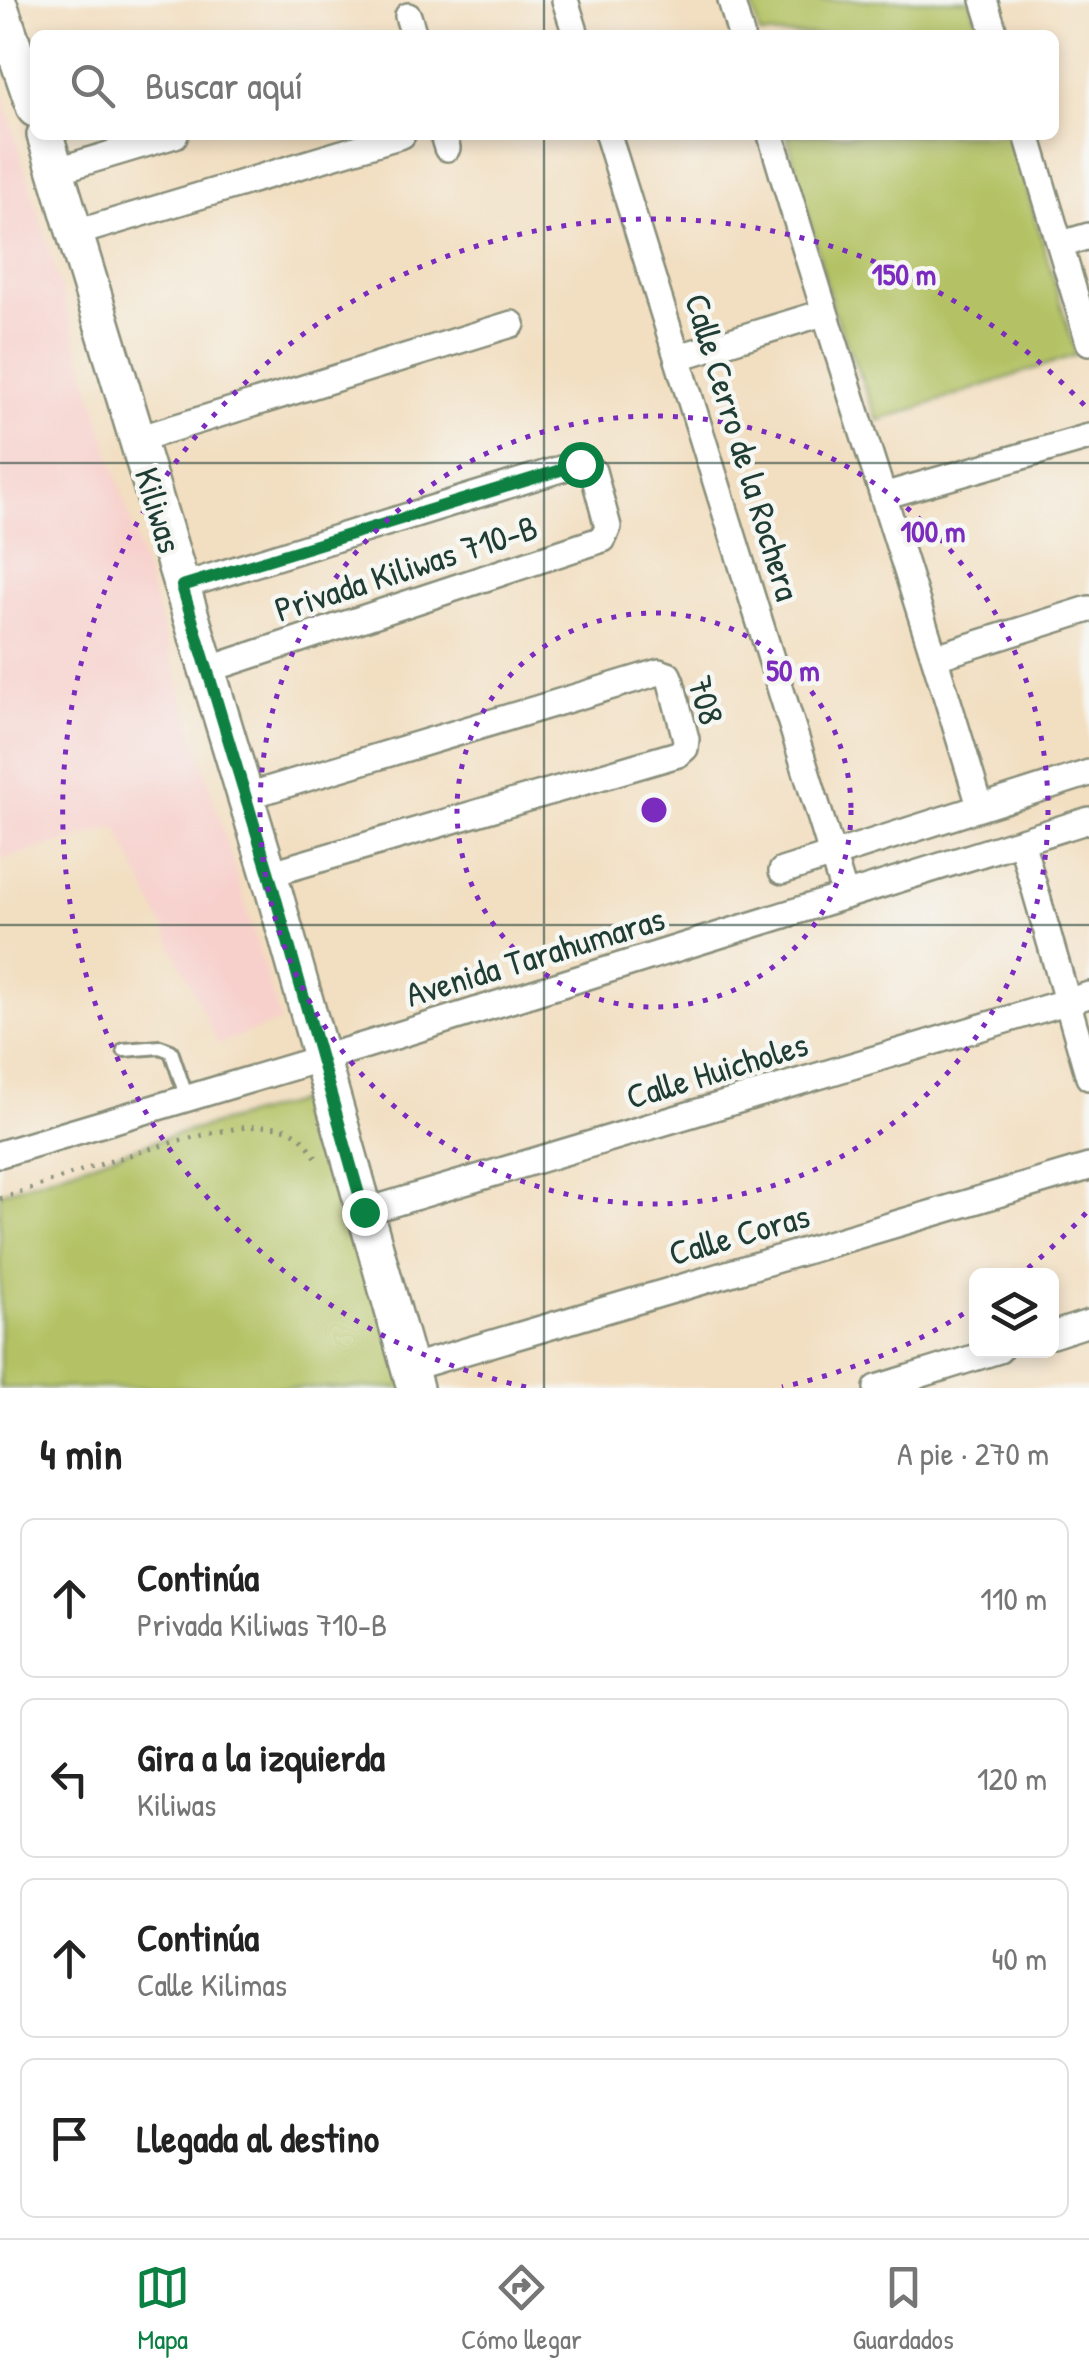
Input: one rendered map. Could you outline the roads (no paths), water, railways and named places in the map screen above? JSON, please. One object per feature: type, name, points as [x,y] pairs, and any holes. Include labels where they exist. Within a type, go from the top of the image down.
[{"type":"street","points":[[565,0],[574,30]]},
{"type":"street","points":[[731,0],[740,30]]},
{"type":"street","points":[[984,0],[993,30]]},
{"type":"street","points":[[0,7],[30,94]]},
{"type":"street","name":"Kiliwas","points":[[46,140],[269,874],[412,1378]]},
{"type":"street","points":[[58,170],[158,140]]},
{"type":"street","points":[[76,233],[385,140]]},
{"type":"street","name":"Calle Cerro de la Rochera","points":[[610,140],[845,896]]},
{"type":"street","points":[[772,140],[823,313],[936,657],[980,806]]},
{"type":"street","points":[[1029,140],[1089,342]]},
{"type":"street","points":[[1062,244],[1089,236]]},
{"type":"street","points":[[679,357],[823,313]]},
{"type":"street","points":[[138,438],[512,324]]},
{"type":"street","points":[[883,496],[1089,437]]},
{"type":"street","name":"Privada Kiliwas 710-B","points":[[182,586],[580,464],[593,471],[608,528],[604,539],[206,670]]},
{"type":"street","points":[[936,657],[1089,609]]},
{"type":"street","name":"708","points":[[244,797],[658,672],[671,682],[686,739],[685,748],[678,754],[269,874]]},
{"type":"street","points":[[782,871],[1089,774]]},
{"type":"street","name":"Avenida Tarahumaras","points":[[0,1152],[320,1059],[1089,820]]},
{"type":"street","points":[[1021,842],[1078,999],[1089,1077]]},
{"type":"street","name":"Calle Huicholes","points":[[364,1212],[1078,999]]},
{"type":"street","name":"Calle Coras","points":[[412,1378],[1089,1167]]},
{"type":"street","points":[[1059,1332],[1089,1323]]},
{"type":"street","points":[[876,1388],[974,1358]]},
{"type":"lane","points":[[124,1050],[171,1050],[188,1098]]}]
